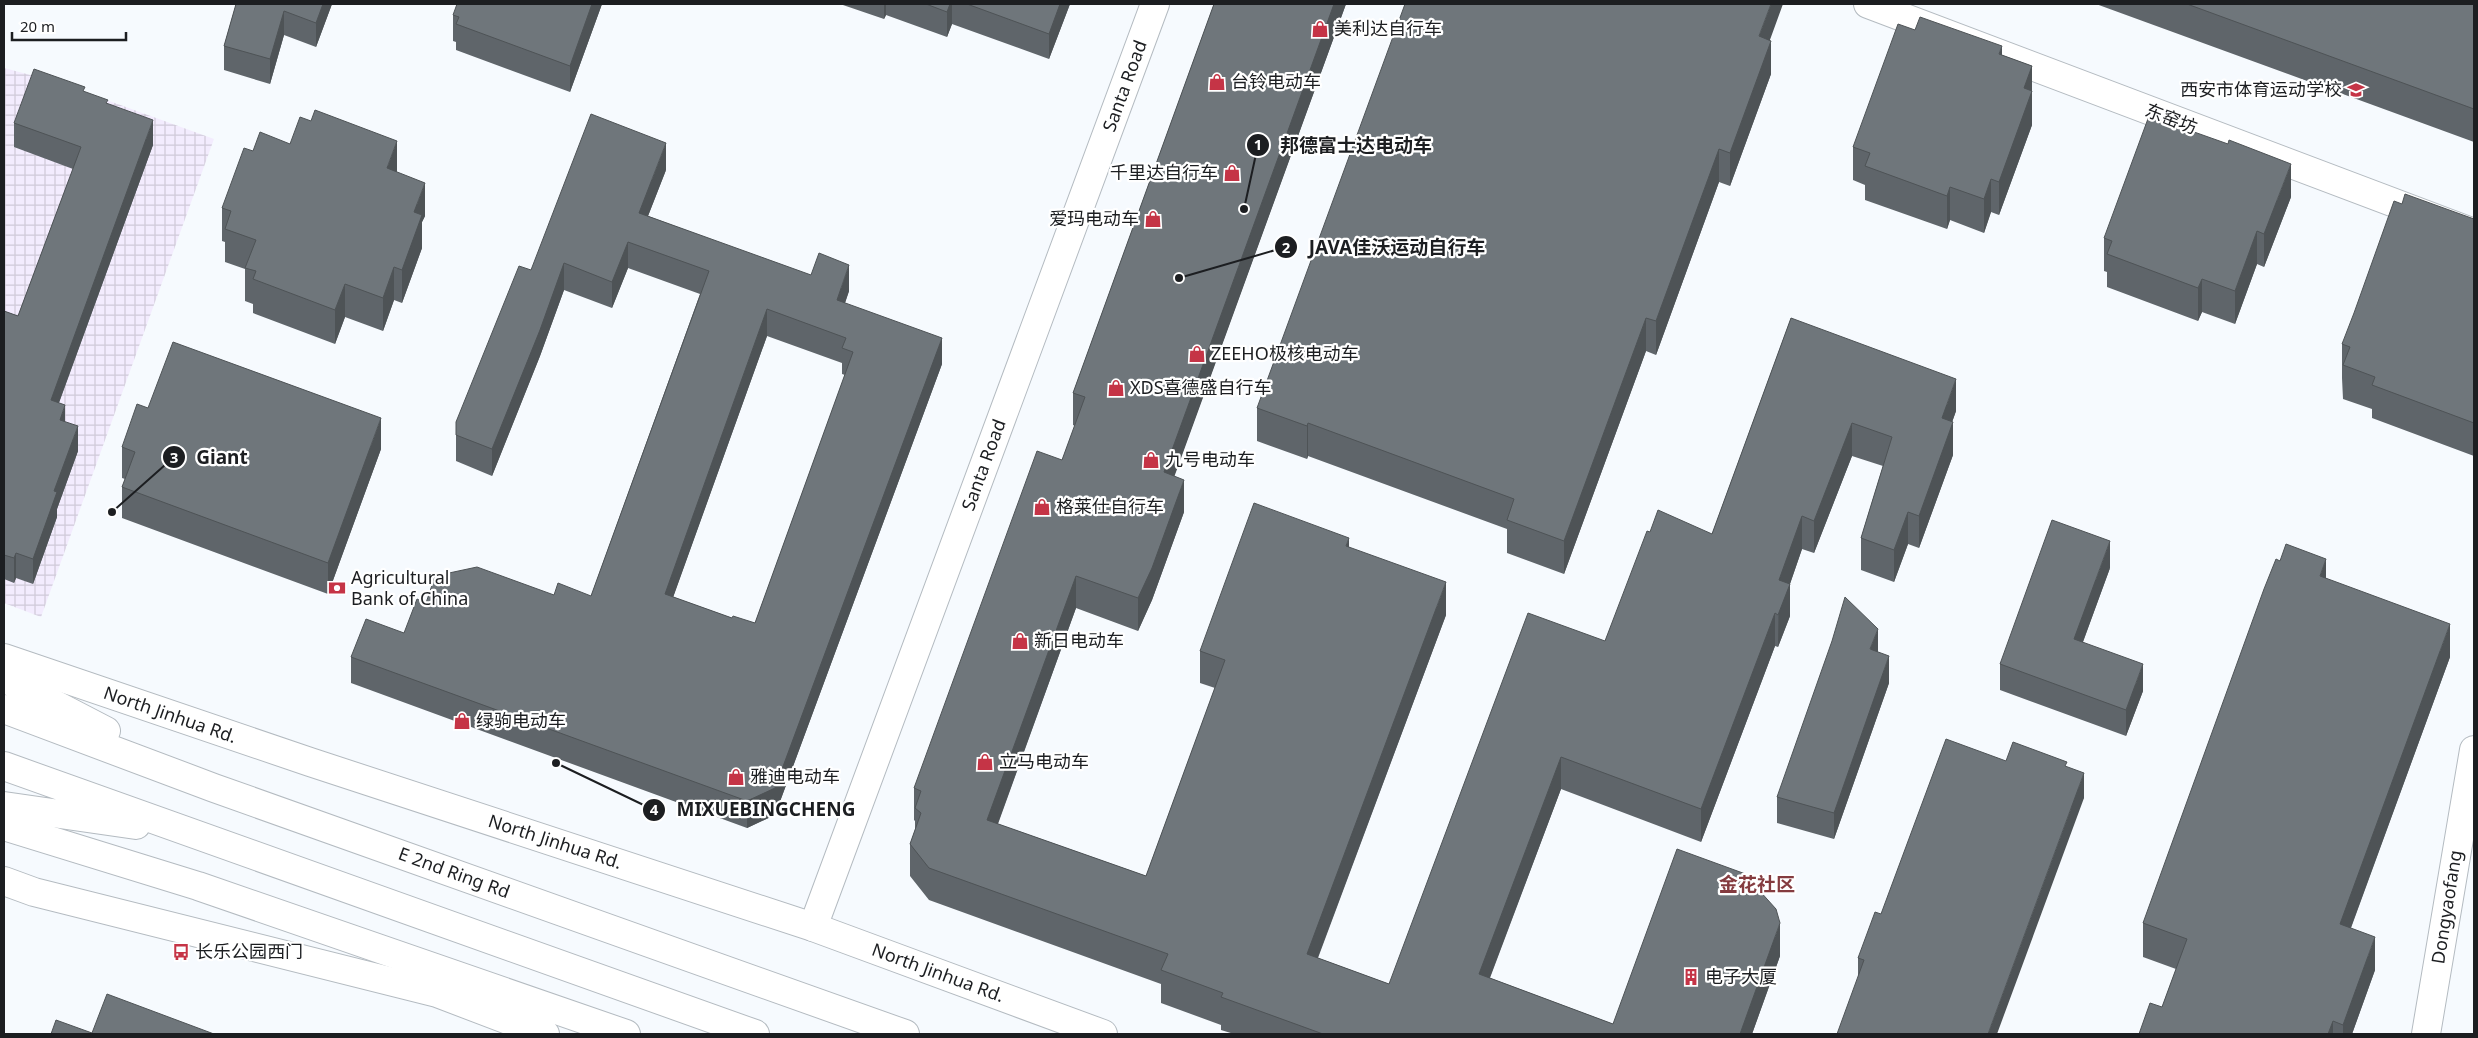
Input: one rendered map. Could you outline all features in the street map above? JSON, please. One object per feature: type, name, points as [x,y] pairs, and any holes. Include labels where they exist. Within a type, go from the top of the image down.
[{"type":"main road","name":"Santa Road","points":[[813,927],[1155,4]]},
{"type":"main road","name":"东窑坊","points":[[1868,4],[2474,233]]},
{"type":"main road","name":"North Jinhua Rd.","points":[[4,658],[310,762],[813,927],[1103,1034]]},
{"type":"main road","points":[[4,678],[214,788]]},
{"type":"main road","name":"E 2nd Ring Rd","points":[[4,709],[214,788],[906,1034]]},
{"type":"main road","name":"Dongyaofang","points":[[2426,1034],[2474,750]]},
{"type":"main road","points":[[4,766],[755,1034]]},
{"type":"main road","points":[[4,806],[197,834]]},
{"type":"main road","points":[[4,826],[198,886],[626,1034]]},
{"type":"main road","points":[[4,882],[44,894],[437,993],[545,1034]]},
{"type":"shaded area","points":[[4,68],[57,82],[214,139],[41,617],[4,603]]},
{"type":"building","points":[[236,4],[323,4],[316,23],[284,11],[270,59],[224,46]]},
{"type":"building","points":[[457,4],[592,4],[570,66],[456,24],[459,17],[453,15]]},
{"type":"building","points":[[926,4],[950,4],[947,12]]},
{"type":"building","points":[[967,4],[1060,4],[1049,34]]},
{"type":"building","points":[[1214,4],[1334,4],[1164,472],[1184,480],[1152,568],[1138,598],[1076,576],[987,820],[1146,876],[1225,660],[1200,651],[1254,503],[1349,538],[1346,546],[1446,582],[1307,954],[1389,984],[1528,613],[1605,641],[1647,531],[1650,532],[1658,510],[1712,534],[1791,318],[1956,379],[1942,418],[1953,422],[1919,516],[1908,512],[1894,550],[1861,538],[1892,437],[1852,423],[1814,521],[1802,516],[1779,580],[1790,584],[1778,615],[1775,613],[1701,809],[1561,757],[1479,974],[1613,1024],[1677,849],[1762,880],[1758,889],[1776,909],[1780,923],[1740,1034],[1323,1034],[1221,997],[1223,993],[1161,970],[1168,954],[929,868],[910,844],[921,813],[915,808],[921,791],[914,788],[1037,451],[1062,460],[1085,397],[1073,393]]},
{"type":"building","points":[[1405,4],[1771,4],[1759,36],[1771,41],[1730,153],[1719,149],[1656,321],[1646,318],[1564,541],[1507,520],[1514,499],[1308,423],[1307,426],[1257,408]]},
{"type":"building","points":[[2187,4],[2474,4],[2474,109]]},
{"type":"building","points":[[1920,17],[2002,46],[1999,54],[2032,66],[2024,88],[2032,91],[1999,182],[1991,179],[1984,199],[1950,187],[1947,196],[1865,166],[1870,153],[1853,147],[1898,24],[1915,30]]},
{"type":"building","points":[[34,69],[85,87],[83,91],[108,100],[106,103],[153,120],[51,400],[65,405],[60,420],[78,426],[54,491],[57,492],[33,559],[16,553],[14,558],[4,555],[4,311],[18,316],[81,147],[14,123]]},
{"type":"building","points":[[315,110],[397,141],[387,168],[425,183],[414,212],[422,215],[402,270],[394,267],[383,298],[345,284],[335,310],[253,279],[256,271],[245,268],[256,240],[225,229],[231,211],[222,208],[244,148],[253,151],[260,132],[290,144],[300,117],[311,121]]},
{"type":"building","points":[[591,114],[666,143],[639,213],[811,275],[819,253],[849,265],[837,300],[942,338],[775,788],[747,801],[351,657],[366,619],[404,633],[417,599],[426,603],[435,576],[477,567],[554,595],[558,583],[591,596],[709,271],[628,242],[612,282],[564,263],[540,330],[492,449],[456,435],[456,422],[519,266],[531,270]],"holes":[[[767,309],[846,338],[842,348],[853,352],[755,623],[733,616],[732,618],[665,594]]]},
{"type":"building","points":[[2149,116],[2228,144],[2229,140],[2291,164],[2264,234],[2257,231],[2235,291],[2202,279],[2198,288],[2107,254],[2112,241],[2104,238]]},
{"type":"building","points":[[2405,194],[2474,219],[2474,423],[2372,385],[2375,377],[2343,365],[2350,347],[2342,344],[2394,201],[2402,204]]},
{"type":"building","points":[[173,342],[381,418],[328,563],[122,487],[135,452],[122,447],[137,404],[148,408]]},
{"type":"building","points":[[2052,520],[2110,541],[2074,639],[2143,664],[2126,710],[2000,664]]},
{"type":"building","points":[[2286,544],[2326,559],[2320,576],[2450,624],[2340,924],[2375,937],[2343,1025],[2333,1021],[2328,1034],[2139,1034],[2150,1003],[2162,1007],[2187,939],[2143,923],[2264,589],[2276,559],[2280,561]]},
{"type":"building","points":[[1845,597],[1878,629],[1870,649],[1889,656],[1834,813],[1777,797],[1832,641]]},
{"type":"building","points":[[1946,739],[2006,761],[2013,742],[2067,762],[2065,766],[2084,773],[1988,1034],[1837,1034],[1864,960],[1858,958],[1875,912],[1881,914]]},
{"type":"building","points":[[107,994],[214,1034],[51,1034],[56,1020],[92,1033]]},
{"type":"place","name":"美利达自行车","points":[[1320,29]]},
{"type":"place","name":"台铃电动车","points":[[1217,82]]},
{"type":"place","name":"西安市体育运动学校","points":[[2356,90]]},
{"type":"place","name":"千里达自行车","points":[[1232,173]]},
{"type":"place","name":"邦德富士达电动车","points":[[1244,209]]},
{"type":"place","name":"爱玛电动车","points":[[1153,219]]},
{"type":"place","name":"JAVA佳沃运动自行车","points":[[1179,278]]},
{"type":"place","name":"ZEEHO极核电动车","points":[[1197,354]]},
{"type":"place","name":"XDS喜德盛自行车","points":[[1116,388]]},
{"type":"place","name":"九号电动车","points":[[1151,460]]},
{"type":"place","name":"格莱仕自行车","points":[[1042,507]]},
{"type":"place","name":"Giant","points":[[112,512]]},
{"type":"place","name":"Agricultural Bank of China","points":[[337,588]]},
{"type":"place","name":"新日电动车","points":[[1020,641]]},
{"type":"place","name":"绿驹电动车","points":[[462,721]]},
{"type":"place","name":"立马电动车","points":[[985,762]]},
{"type":"place","name":"MIXUEBINGCHENG","points":[[556,763]]},
{"type":"place","name":"雅迪电动车","points":[[736,777]]},
{"type":"place","name":"长乐公园西门","points":[[181,952]]},
{"type":"place","name":"电子大厦","points":[[1691,977]]},
{"type":"district","name":"金花社区","points":[[1757,884]]}]
